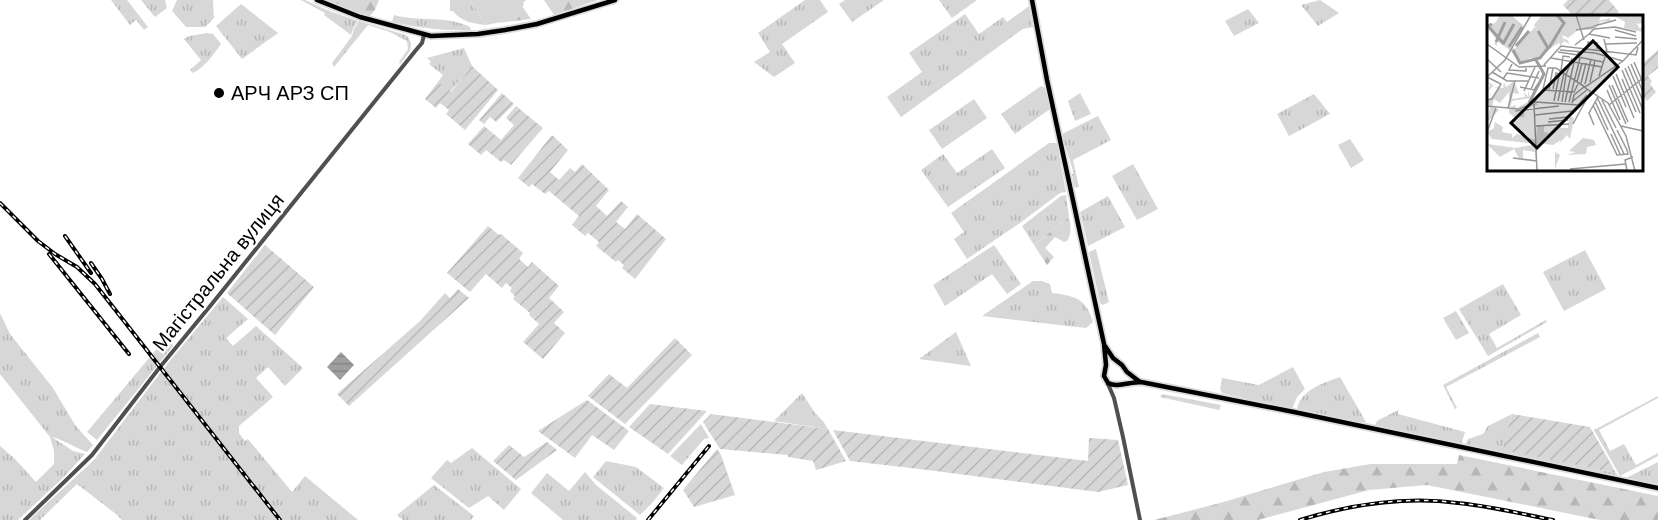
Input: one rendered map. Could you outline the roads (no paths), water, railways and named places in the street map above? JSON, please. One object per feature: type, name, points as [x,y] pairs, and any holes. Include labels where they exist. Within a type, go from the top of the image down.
[{"type":"main road","points":[[317,0],[360,17],[431,36],[478,34],[537,24],[615,0]]},
{"type":"main road","points":[[1032,0],[1104,344],[1106,360],[1104,376],[1108,383],[1114,386],[1141,382],[1658,488]]},
{"type":"main road","points":[[1104,344],[1113,358],[1125,367],[1127,378],[1122,384]]},
{"type":"main road","points":[[1105,369],[1110,364],[1119,363]]},
{"type":"main road","points":[[1127,372],[1141,382]]},
{"type":"street","name":"Магістральна вулиця","points":[[26,520],[92,455],[160,367],[402,69],[422,43],[424,35]]},
{"type":"street","points":[[1108,383],[1114,398],[1140,520]]},
{"type":"street","points":[[1114,398],[1122,384]]},
{"type":"railway","points":[[0,203],[38,241],[77,267],[95,284],[280,520]]},
{"type":"railway","points":[[65,236],[91,273]]},
{"type":"railway","points":[[49,254],[129,354]]},
{"type":"railway","points":[[91,263],[110,294]]},
{"type":"railway","points":[[648,520],[709,446]]},
{"type":"railway","points":[[1300,520],[1359,506],[1418,500],[1482,506],[1553,520]]},
{"type":"place","name":"АРЧ АРЗ СП","points":[[219,93]]}]
